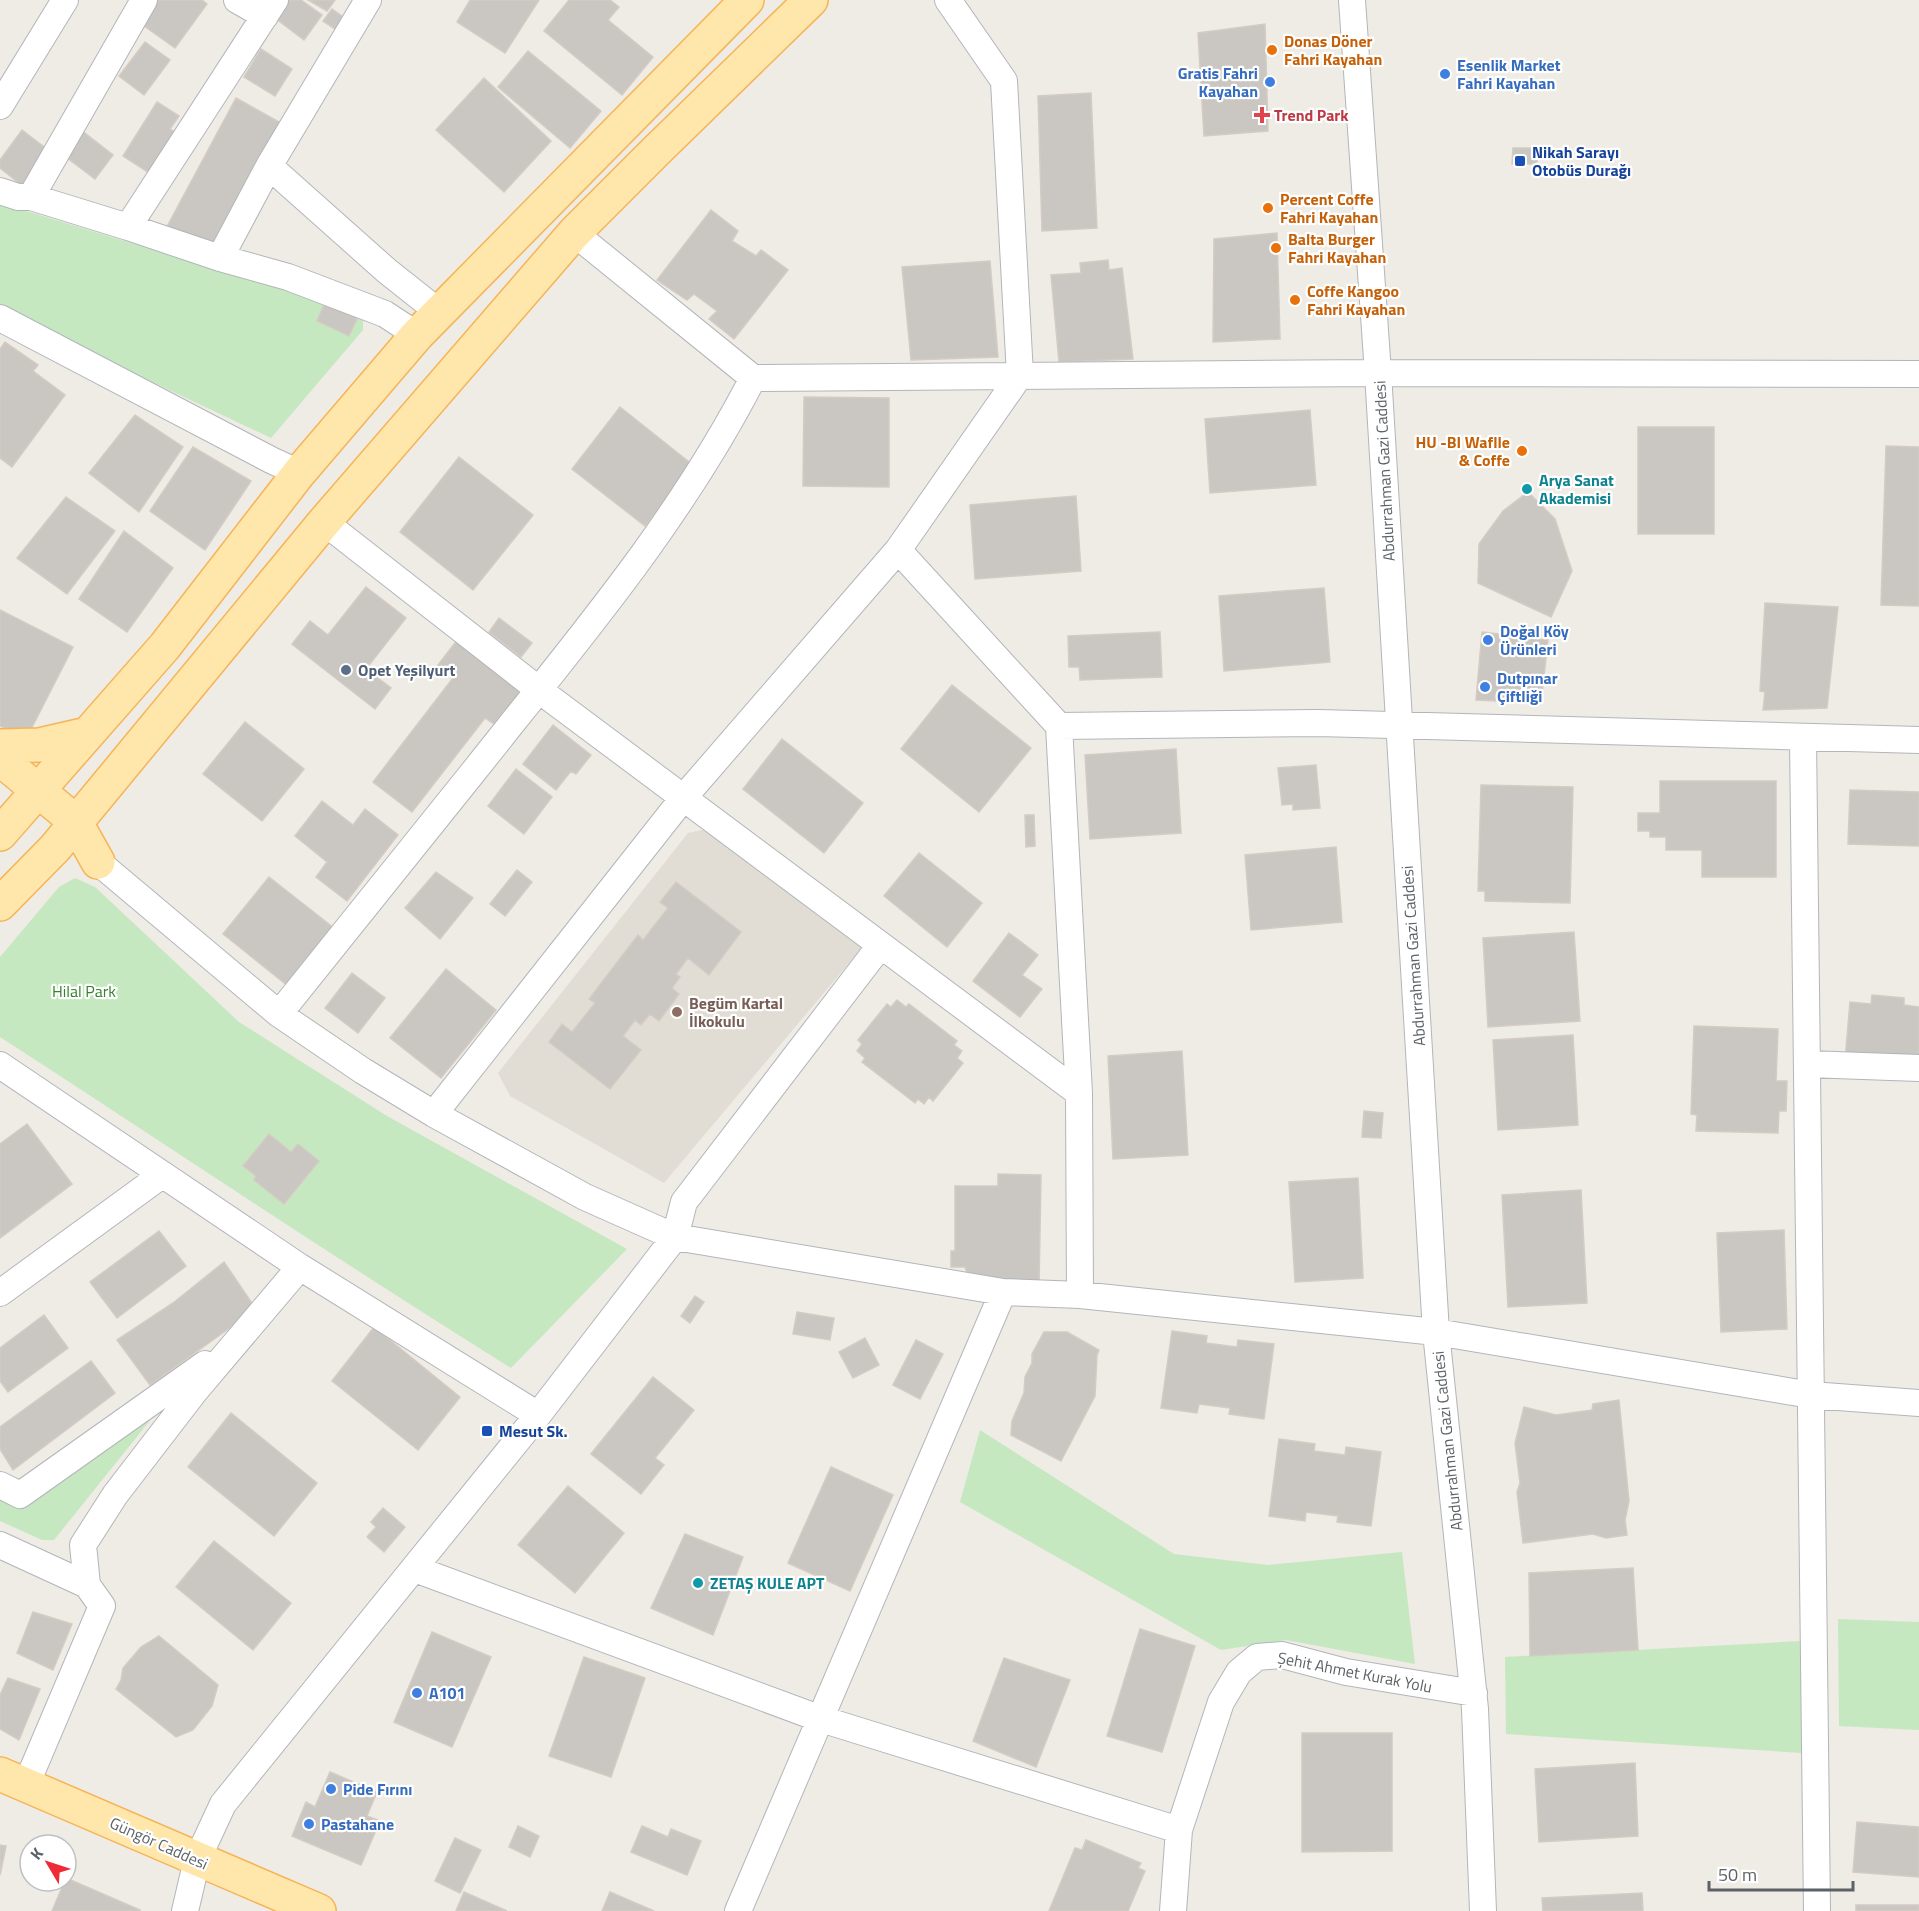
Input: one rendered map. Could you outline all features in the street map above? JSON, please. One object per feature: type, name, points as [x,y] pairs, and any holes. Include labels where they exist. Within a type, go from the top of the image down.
[{"type":"main road","points":[[98,862],[55,848],[6,816],[38,790],[165,646],[299,473],[428,324],[747,0]]},
{"type":"main road","points":[[0,904],[55,848],[324,522],[574,233],[811,0]]},
{"type":"main road","points":[[0,746],[39,745],[87,734]]},
{"type":"main road","points":[[0,759],[75,821],[98,862]]},
{"type":"main road","name":"Güngör Caddesi","points":[[13,1779],[319,1911]]},
{"type":"street","points":[[0,106],[10,70],[65,0]]},
{"type":"street","points":[[31,197],[144,0]]},
{"type":"street","points":[[128,227],[270,8],[237,0]]},
{"type":"street","points":[[220,258],[269,166],[368,0]]},
{"type":"street","points":[[434,1114],[684,797],[898,550],[1020,375],[1004,81],[948,0]]},
{"type":"street","name":"Abdurrahman Gazi Caddesi","points":[[1352,0],[1378,373],[1436,1332],[1474,1694],[1483,1911]]},
{"type":"street","points":[[269,166],[387,271],[428,324]]},
{"type":"street","points":[[0,191],[18,198],[31,197],[128,227],[220,258],[288,277],[385,314],[428,324]]},
{"type":"street","points":[[574,233],[753,378],[1378,373],[1919,374]]},
{"type":"street","points":[[0,318],[299,473]]},
{"type":"street","points":[[279,1014],[610,599],[671,516],[729,425],[753,378]]},
{"type":"street","points":[[324,522],[539,690],[1079,1093]]},
{"type":"street","points":[[898,550],[1059,726],[1079,1093],[1080,1295]]},
{"type":"street","points":[[1059,726],[1319,723],[1919,740]]},
{"type":"street","points":[[1803,738],[1817,1911]]},
{"type":"street","points":[[98,862],[279,1014],[363,1071],[434,1114],[585,1197],[675,1237],[1003,1292],[1080,1295],[1436,1332],[1811,1395],[1919,1403]]},
{"type":"street","points":[[185,1911],[197,1860],[223,1804],[538,1415],[675,1237],[684,1202],[880,946]]},
{"type":"street","points":[[1807,1064],[1919,1068]]},
{"type":"street","points":[[0,1065],[300,1267],[538,1415]]},
{"type":"street","points":[[0,1293],[162,1175]]},
{"type":"street","points":[[87,1585],[83,1545],[115,1496],[195,1390],[300,1267]]},
{"type":"street","points":[[738,1911],[1003,1292]]},
{"type":"street","points":[[0,1485],[20,1495],[234,1344]]},
{"type":"street","points":[[0,1545],[87,1585],[102,1606],[13,1779]]},
{"type":"street","points":[[415,1569],[821,1719],[1179,1830]]},
{"type":"street","name":"Şehit Ahmet Kurak Yolu","points":[[1173,1911],[1179,1830],[1221,1702],[1239,1672],[1257,1657],[1282,1655],[1346,1672],[1474,1694]]},
{"type":"shaded area","points":[[711,828],[865,944],[664,1183],[510,1096],[498,1073],[688,833]]},
{"type":"green space","points":[[0,203],[354,311],[363,319],[363,330],[271,438],[0,310]]},
{"type":"green space","name":"Hilal Park","points":[[75,878],[95,887],[239,1022],[387,1116],[627,1249],[511,1368],[0,1037],[0,957],[59,887]]},
{"type":"green space","points":[[156,1413],[54,1540],[42,1540],[0,1521],[0,1477],[28,1489]]},
{"type":"green space","points":[[980,1430],[1174,1554],[1268,1565],[1402,1552],[1415,1664],[1286,1640],[1221,1650],[960,1502]]},
{"type":"green space","points":[[1838,1619],[1919,1622],[1919,1730],[1839,1726]]},
{"type":"green space","points":[[1801,1641],[1802,1753],[1506,1734],[1505,1657]]},
{"type":"building","points":[[157,0],[202,0],[207,4],[175,48],[140,23]]},
{"type":"building","points":[[288,0],[301,0],[322,15],[304,40],[275,18]]},
{"type":"building","points":[[308,0],[335,0],[327,11]]},
{"type":"building","points":[[470,0],[539,0],[505,53],[457,22]]},
{"type":"building","points":[[569,0],[610,0],[619,7],[608,20],[653,57],[622,95],[544,31]]},
{"type":"building","points":[[332,9],[346,19],[338,31],[323,21]]},
{"type":"building","points":[[1265,24],[1268,131],[1204,136],[1198,33]]},
{"type":"building","points":[[145,42],[170,60],[144,95],[119,76]]},
{"type":"building","points":[[261,49],[292,69],[275,96],[244,77]]},
{"type":"building","points":[[528,51],[601,111],[570,148],[498,87]]},
{"type":"building","points":[[484,78],[551,141],[504,192],[436,130]]},
{"type":"building","points":[[1091,93],[1097,228],[1042,231],[1038,96]]},
{"type":"building","points":[[236,98],[281,123],[212,248],[163,234]]},
{"type":"building","points":[[157,102],[179,116],[170,129],[181,136],[154,176],[123,156]]},
{"type":"building","points":[[22,130],[48,150],[24,187],[0,168],[0,160]]},
{"type":"building","points":[[81,130],[113,155],[95,179],[62,154]]},
{"type":"building","points":[[1513,148],[1537,148],[1537,164],[1512,164]]},
{"type":"building","points":[[711,210],[738,231],[732,241],[756,256],[761,250],[788,270],[734,339],[709,319],[717,311],[694,294],[687,300],[657,280]]},
{"type":"building","points":[[1277,233],[1280,339],[1213,342],[1214,239]]},
{"type":"building","points":[[1108,260],[1109,270],[1122,268],[1133,359],[1059,362],[1051,275],[1081,273],[1080,263]]},
{"type":"building","points":[[990,261],[998,357],[911,360],[902,267]]},
{"type":"building","points":[[325,302],[358,317],[349,336],[317,321]]},
{"type":"building","points":[[5,342],[38,365],[33,371],[65,395],[12,467],[0,458],[0,349]]},
{"type":"building","points":[[804,397],[889,398],[889,487],[803,486]]},
{"type":"building","points":[[620,407],[693,465],[645,526],[572,469]]},
{"type":"building","points":[[1310,410],[1316,485],[1210,493],[1205,419]]},
{"type":"building","points":[[135,415],[183,447],[139,512],[89,473]]},
{"type":"building","points":[[1638,427],[1714,427],[1714,534],[1638,534]]},
{"type":"building","points":[[1886,446],[1919,447],[1919,606],[1881,605]]},
{"type":"building","points":[[193,447],[251,481],[205,550],[150,511]]},
{"type":"building","points":[[459,457],[533,515],[473,590],[400,532]]},
{"type":"building","points":[[1528,492],[1555,519],[1572,571],[1551,617],[1478,583],[1479,544],[1503,511]]},
{"type":"building","points":[[1076,496],[1081,571],[975,579],[970,505]]},
{"type":"building","points":[[66,497],[115,531],[67,594],[17,558]]},
{"type":"building","points":[[124,531],[173,568],[127,632],[79,599]]},
{"type":"building","points":[[366,587],[406,618],[366,669],[391,688],[375,709],[292,644],[310,621],[328,635]]},
{"type":"building","points":[[1324,588],[1330,662],[1224,671],[1219,596]]},
{"type":"building","points":[[1765,603],[1838,607],[1827,708],[1763,710],[1765,692],[1760,691]]},
{"type":"building","points":[[0,610],[73,647],[26,739],[0,726]]},
{"type":"building","points":[[499,618],[532,643],[521,657],[489,632]]},
{"type":"building","points":[[1160,632],[1162,677],[1080,680],[1079,667],[1069,667],[1068,636]]},
{"type":"building","points":[[1482,632],[1548,640],[1541,703],[1476,700]]},
{"type":"building","points":[[458,639],[526,692],[505,718],[501,715],[494,724],[485,718],[412,812],[373,782],[453,678],[437,666]]},
{"type":"building","points":[[952,685],[1031,748],[979,812],[901,749]]},
{"type":"building","points":[[245,722],[304,769],[262,821],[203,774]]},
{"type":"building","points":[[553,725],[591,755],[576,774],[571,771],[556,790],[523,764]]},
{"type":"building","points":[[782,739],[863,803],[824,853],[743,789]]},
{"type":"building","points":[[1176,749],[1181,833],[1090,839],[1085,755]]},
{"type":"building","points":[[1316,765],[1320,808],[1293,810],[1293,804],[1282,805],[1278,768]]},
{"type":"building","points":[[516,769],[552,797],[524,834],[488,806]]},
{"type":"building","points":[[1660,781],[1776,781],[1776,877],[1702,877],[1702,850],[1666,850],[1666,837],[1650,837],[1650,831],[1638,831],[1638,813],[1660,813]]},
{"type":"building","points":[[1481,785],[1573,787],[1570,903],[1485,901],[1485,891],[1478,891]]},
{"type":"building","points":[[1850,790],[1919,792],[1919,846],[1848,844]]},
{"type":"building","points":[[322,801],[353,825],[365,809],[398,835],[347,901],[316,877],[327,862],[295,836]]},
{"type":"building","points":[[1025,815],[1034,815],[1035,846],[1026,847]]},
{"type":"building","points":[[1336,847],[1342,922],[1251,930],[1245,855]]},
{"type":"building","points":[[919,853],[982,903],[947,947],[884,896]]},
{"type":"building","points":[[517,870],[532,882],[505,916],[490,904]]},
{"type":"building","points":[[436,872],[473,898],[440,939],[405,908]]},
{"type":"building","points":[[269,877],[334,928],[288,986],[223,934]]},
{"type":"building","points":[[676,882],[741,932],[709,975],[688,958],[676,974],[680,977],[672,988],[679,994],[659,1021],[650,1014],[641,1025],[635,1020],[623,1036],[641,1050],[610,1089],[549,1042],[562,1024],[572,1032],[595,1003],[589,999],[638,935],[643,940],[668,908],[660,902]]},
{"type":"building","points":[[1574,932],[1580,1021],[1488,1027],[1483,938]]},
{"type":"building","points":[[1009,933],[1038,955],[1022,975],[1042,989],[1020,1017],[973,981]]},
{"type":"building","points":[[446,969],[496,1010],[441,1078],[390,1038]]},
{"type":"building","points":[[352,973],[385,998],[358,1033],[325,1008]]},
{"type":"building","points":[[1872,995],[1904,998],[1904,1005],[1919,1007],[1919,1056],[1844,1072],[1850,1002],[1871,1004]]},
{"type":"building","points":[[897,1000],[906,1007],[909,1004],[957,1041],[954,1045],[962,1051],[957,1058],[963,1063],[933,1101],[929,1097],[924,1104],[918,1099],[915,1103],[862,1062],[865,1058],[857,1051],[862,1044],[858,1040],[887,1004],[891,1007]]},
{"type":"building","points":[[1694,1026],[1778,1029],[1776,1081],[1787,1081],[1786,1111],[1779,1111],[1778,1133],[1696,1131],[1697,1115],[1691,1114]]},
{"type":"building","points":[[1573,1035],[1578,1125],[1498,1130],[1493,1040]]},
{"type":"building","points":[[1182,1051],[1188,1155],[1113,1159],[1108,1056]]},
{"type":"building","points":[[1364,1111],[1383,1113],[1381,1138],[1362,1137]]},
{"type":"building","points":[[27,1124],[72,1184],[0,1238],[0,1144]]},
{"type":"building","points":[[269,1134],[291,1152],[298,1144],[319,1161],[284,1204],[254,1180],[256,1176],[243,1166]]},
{"type":"building","points":[[998,1174],[1041,1175],[1039,1287],[968,1276],[965,1267],[951,1267],[951,1251],[955,1251],[955,1186],[998,1186]]},
{"type":"building","points":[[1358,1178],[1363,1278],[1295,1282],[1289,1182]]},
{"type":"building","points":[[1581,1190],[1587,1303],[1508,1307],[1502,1195]]},
{"type":"building","points":[[1784,1230],[1787,1329],[1721,1332],[1717,1233]]},
{"type":"building","points":[[159,1231],[186,1266],[117,1318],[90,1282]]},
{"type":"building","points":[[224,1262],[256,1309],[150,1385],[117,1340],[173,1303]]},
{"type":"building","points":[[695,1296],[704,1302],[690,1323],[681,1316]]},
{"type":"building","points":[[797,1312],[834,1318],[830,1340],[793,1334]]},
{"type":"building","points":[[44,1315],[68,1348],[8,1392],[0,1381],[0,1348]]},
{"type":"building","points":[[374,1327],[460,1397],[418,1450],[332,1381]]},
{"type":"building","points":[[1172,1331],[1207,1336],[1206,1343],[1237,1347],[1238,1340],[1274,1344],[1264,1419],[1229,1414],[1230,1408],[1199,1404],[1197,1413],[1161,1408]]},
{"type":"building","points":[[1044,1332],[1067,1332],[1099,1350],[1095,1396],[1061,1461],[1011,1435],[1012,1421],[1024,1393],[1025,1377],[1032,1363],[1032,1354]]},
{"type":"building","points":[[865,1338],[879,1365],[853,1378],[839,1352]]},
{"type":"building","points":[[916,1340],[943,1354],[920,1399],[893,1385]]},
{"type":"building","points":[[91,1361],[115,1393],[13,1470],[0,1449],[0,1427]]},
{"type":"building","points":[[653,1377],[694,1410],[655,1458],[664,1465],[641,1494],[591,1454]]},
{"type":"building","points":[[1619,1400],[1629,1501],[1625,1520],[1627,1535],[1606,1538],[1593,1534],[1523,1543],[1517,1492],[1520,1483],[1515,1443],[1524,1407],[1556,1415],[1592,1410],[1593,1404]]},
{"type":"building","points":[[231,1413],[317,1483],[274,1536],[188,1467]]},
{"type":"building","points":[[1279,1439],[1315,1444],[1314,1451],[1345,1455],[1346,1447],[1381,1452],[1371,1526],[1337,1522],[1338,1516],[1306,1512],[1305,1521],[1269,1516]]},
{"type":"building","points":[[831,1467],[893,1495],[850,1591],[788,1563]]},
{"type":"building","points":[[568,1486],[624,1533],[575,1593],[518,1545]]},
{"type":"building","points":[[383,1508],[405,1527],[384,1552],[367,1537],[376,1527],[371,1522]]},
{"type":"building","name":"ZETAŞ KULE APT","points":[[685,1534],[743,1557],[713,1635],[651,1608]]},
{"type":"building","points":[[214,1541],[291,1603],[253,1650],[176,1587]]},
{"type":"building","points":[[1633,1568],[1638,1650],[1530,1656],[1529,1573]]},
{"type":"building","points":[[33,1612],[72,1624],[53,1670],[17,1653]]},
{"type":"building","points":[[1140,1629],[1195,1646],[1162,1752],[1107,1736]]},
{"type":"building","points":[[432,1632],[491,1657],[452,1747],[394,1722]]},
{"type":"building","points":[[159,1636],[218,1685],[212,1706],[193,1730],[176,1737],[116,1689],[121,1680],[123,1668],[141,1647]]},
{"type":"building","points":[[584,1657],[645,1678],[611,1777],[549,1756]]},
{"type":"building","points":[[1004,1658],[1070,1680],[1036,1767],[973,1741]]},
{"type":"building","points":[[8,1678],[40,1689],[19,1740],[0,1729],[0,1695]]},
{"type":"building","points":[[1302,1733],[1392,1733],[1392,1851],[1302,1852]]},
{"type":"building","points":[[1635,1763],[1638,1836],[1539,1842],[1535,1769]]},
{"type":"building","points":[[330,1772],[377,1792],[367,1816],[380,1821],[361,1865],[292,1836],[306,1802],[315,1807]]},
{"type":"building","points":[[1857,1822],[1919,1827],[1919,1877],[1853,1872]]},
{"type":"building","points":[[518,1826],[539,1836],[530,1857],[509,1847]]},
{"type":"building","points":[[642,1826],[668,1837],[671,1829],[701,1841],[687,1875],[631,1852]]},
{"type":"building","points":[[455,1838],[481,1850],[460,1893],[435,1881]]},
{"type":"building","points":[[1086,1840],[1141,1863],[1138,1868],[1145,1871],[1128,1911],[1049,1911],[1075,1848],[1082,1850]]},
{"type":"building","points":[[0,1845],[6,1846],[0,1875]]},
{"type":"building","points":[[78,1883],[140,1910],[139,1911],[52,1911],[60,1893],[78,1893]]},
{"type":"building","points":[[464,1892],[507,1911],[456,1911]]},
{"type":"building","points":[[610,1892],[654,1911],[602,1911]]},
{"type":"building","points":[[1642,1893],[1643,1911],[1543,1911],[1542,1898]]},
{"type":"building","points":[[1856,1905],[1919,1905],[1919,1911],[1856,1911]]},
{"type":"place","name":"Donas Döner Fahri Kayahan","points":[[1272,50]]},
{"type":"place","name":"Esenlik Market Fahri Kayahan","points":[[1445,74]]},
{"type":"place","name":"Gratis Fahri Kayahan","points":[[1270,82]]},
{"type":"place","name":"Trend Park","points":[[1262,115]]},
{"type":"place","name":"Nikah Sarayı Otobüs Durağı","points":[[1520,161]]},
{"type":"place","name":"Percent Coffe Fahri Kayahan","points":[[1268,208]]},
{"type":"place","name":"Balta Burger Fahri Kayahan","points":[[1276,248]]},
{"type":"place","name":"Coffe Kangoo Fahri Kayahan","points":[[1295,300]]},
{"type":"place","name":"HU -BI Waflle & Coffe","points":[[1522,451]]},
{"type":"place","name":"Arya Sanat Akademisi","points":[[1527,489]]},
{"type":"place","name":"Doğal Köy Ürünleri","points":[[1488,640]]},
{"type":"place","name":"Opet Yeşilyurt","points":[[346,670]]},
{"type":"place","name":"Dutpınar Çiftliği","points":[[1485,687]]},
{"type":"place","name":"Begüm Kartal İlkokulu","points":[[677,1012]]},
{"type":"place","name":"Mesut Sk.","points":[[487,1431]]},
{"type":"place","name":"ZETAŞ KULE APT","points":[[698,1583]]},
{"type":"place","name":"A101","points":[[417,1693]]},
{"type":"place","name":"Pide Fırını","points":[[331,1789]]},
{"type":"place","name":"Pastahane","points":[[309,1824]]}]
